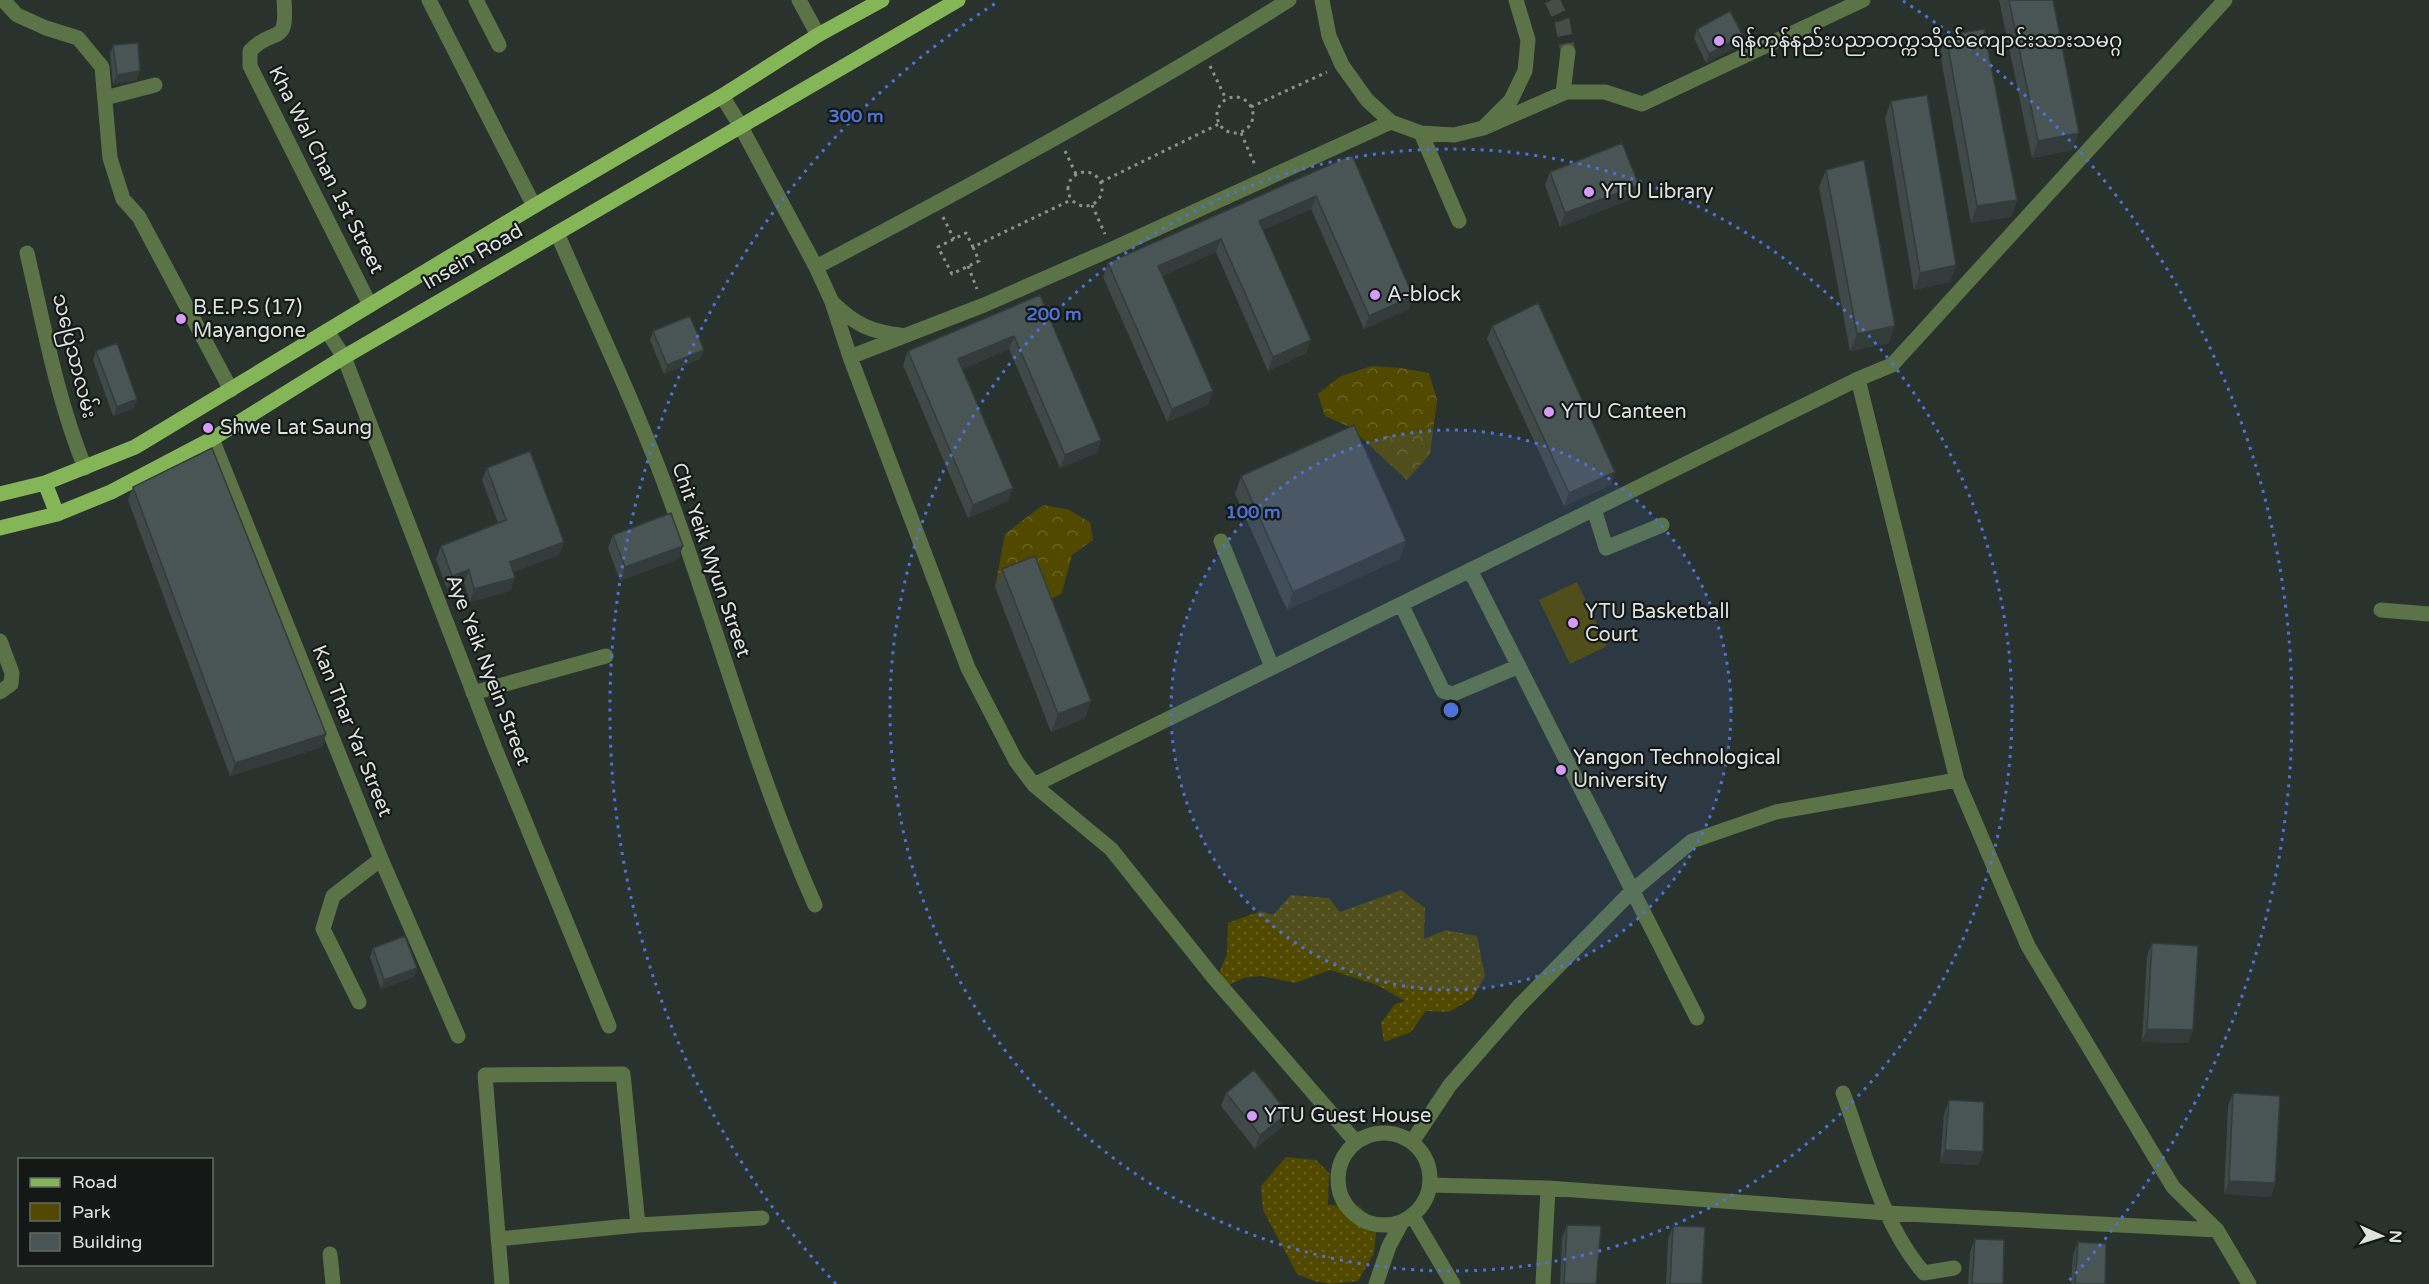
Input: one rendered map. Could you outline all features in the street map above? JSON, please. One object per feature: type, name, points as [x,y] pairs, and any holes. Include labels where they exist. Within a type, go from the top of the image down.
[{"type":"main road","name":"Insein Road","points":[[0,494],[45,483],[135,447],[534,206],[722,96],[818,35],[882,0]]},
{"type":"main road","name":"Insein Road","points":[[0,528],[57,514],[111,492],[213,439],[344,357],[740,124],[958,0]]},
{"type":"main road","points":[[45,483],[57,514]]},
{"type":"street","points":[[3,0],[18,15],[46,28],[78,38],[102,67],[110,158],[123,199],[139,217],[231,390]]},
{"type":"street","name":"Kha Wal Chan 1st Street","points":[[284,0],[286,23],[282,32],[250,51],[250,66],[370,305]]},
{"type":"street","points":[[429,0],[534,206]]},
{"type":"street","points":[[476,0],[499,45]]},
{"type":"street","points":[[800,0],[818,35]]},
{"type":"street","points":[[816,267],[937,204],[1204,53],[1289,0]]},
{"type":"street","points":[[1322,0],[1329,36],[1342,65],[1367,100],[1391,122],[1421,133],[1454,135],[1483,128],[1563,93],[1605,92],[1642,104],[1863,0]]},
{"type":"street","points":[[1483,128],[1511,100],[1524,71],[1528,40],[1516,0]]},
{"type":"street","points":[[1034,785],[1858,379],[1892,365],[2225,0]]},
{"type":"street","points":[[1563,93],[1568,52]]},
{"type":"street","points":[[105,98],[155,85]]},
{"type":"street","points":[[722,96],[740,124],[816,267],[832,302],[850,357],[968,668],[1016,761],[1034,785],[1111,849],[1214,978],[1356,1142]]},
{"type":"street","points":[[850,357],[984,304],[1112,249],[1391,122]]},
{"type":"street","points":[[1421,133],[1459,221]]},
{"type":"street","name":"Chit Yeik Myun Street","points":[[557,233],[640,423],[671,503],[752,745],[786,839],[815,905]]},
{"type":"street","name":"သပြေသာလမ်း","points":[[27,253],[55,378],[72,437],[85,468]]},
{"type":"street","points":[[832,302],[852,320],[879,333],[904,336]]},
{"type":"street","name":"Aye Yeik Nyein Street","points":[[327,331],[344,357],[473,693],[609,1026]]},
{"type":"street","points":[[1858,379],[1957,780],[2028,946],[2174,1187],[2217,1230],[2249,1284]]},
{"type":"street","name":"Kan Thar Yar Street","points":[[213,439],[381,859],[458,1036]]},
{"type":"street","points":[[1594,509],[1606,548],[1662,525]]},
{"type":"street","points":[[1221,541],[1272,667]]},
{"type":"street","points":[[1470,570],[1697,1018]]},
{"type":"street","points":[[1401,604],[1443,692],[1453,693],[1519,666]]},
{"type":"street","points":[[2381,610],[2429,615]]},
{"type":"street","points":[[0,641],[12,673],[11,684],[0,692]]},
{"type":"street","points":[[473,693],[606,656]]},
{"type":"street","points":[[1412,1142],[1450,1085],[1520,1005],[1632,891],[1692,841],[1776,812],[1957,780]]},
{"type":"street","points":[[359,1002],[323,929],[333,896],[381,859]]},
{"type":"street","points":[[502,1284],[484,1075],[624,1074],[638,1225]]},
{"type":"street","points":[[1843,1093],[1887,1213],[1908,1255],[1924,1273],[1954,1268]]},
{"type":"street","points":[[1390,1133],[1412,1142],[1427,1161],[1430,1185],[1421,1207],[1407,1218],[1390,1225],[1367,1222],[1348,1207],[1342,1197],[1338,1173],[1345,1156],[1356,1142],[1366,1136],[1390,1133]]},
{"type":"street","points":[[1430,1185],[1548,1188],[1887,1213],[2217,1230]]},
{"type":"street","points":[[1543,1284],[1548,1188]]},
{"type":"street","points":[[498,1239],[638,1225],[762,1218]]},
{"type":"street","points":[[1376,1284],[1389,1246],[1407,1218]]},
{"type":"street","points":[[1407,1218],[1454,1284]]},
{"type":"street","points":[[330,1254],[333,1284]]},
{"type":"path","points":[[1204,53],[1226,99]]},
{"type":"path","points":[[1251,107],[1342,65]]},
{"type":"path","points":[[1238,97],[1251,107],[1253,119],[1250,125],[1241,132],[1229,132],[1217,119],[1218,107],[1226,99],[1238,97]]},
{"type":"path","points":[[1101,182],[1220,124]]},
{"type":"path","points":[[1241,132],[1262,180]]},
{"type":"path","points":[[1057,136],[1076,174]]},
{"type":"path","points":[[1082,171],[1093,173],[1101,182],[1102,193],[1092,205],[1081,206],[1071,200],[1068,188],[1076,174],[1082,171]]},
{"type":"path","points":[[973,246],[1071,200]]},
{"type":"path","points":[[937,204],[954,239]]},
{"type":"path","points":[[1092,205],[1112,249]]},
{"type":"path","points":[[966,233],[973,246],[979,261],[952,274],[938,247],[966,233]]},
{"type":"path","points":[[968,266],[984,304]]},
{"type":"green space","points":[[1371,366],[1429,373],[1437,400],[1430,454],[1407,480],[1350,427],[1325,416],[1318,394],[1339,377]]},
{"type":"green space","points":[[1043,505],[1067,509],[1090,522],[1093,540],[1072,555],[1062,593],[1041,605],[995,587],[1005,534]]},
{"type":"green space","name":"YTU Basketball Court","points":[[1577,582],[1607,646],[1570,664],[1539,600]]},
{"type":"green space","points":[[1401,890],[1425,908],[1424,939],[1446,930],[1477,936],[1485,976],[1473,998],[1449,1012],[1426,1011],[1411,1032],[1384,1042],[1381,1023],[1395,1004],[1405,1001],[1377,985],[1330,970],[1295,983],[1261,976],[1244,978],[1227,986],[1218,976],[1227,954],[1228,923],[1261,911],[1273,915],[1291,895],[1329,898],[1340,912]]},
{"type":"green space","points":[[1286,1157],[1316,1160],[1329,1173],[1328,1205],[1359,1206],[1377,1223],[1374,1253],[1358,1281],[1331,1284],[1314,1281],[1297,1274],[1263,1210],[1261,1186]]},
{"type":"building","points":[[2009,0],[2053,0],[2079,133],[2038,141]]},
{"type":"building","points":[[1730,11],[1743,36],[1709,54],[1697,29]]},
{"type":"building","points":[[1984,29],[2017,200],[1977,206],[1946,36]]},
{"type":"building","points":[[138,43],[140,71],[117,75],[113,45]]},
{"type":"building","points":[[1927,95],[1956,265],[1920,273],[1891,101]]},
{"type":"building","name":"YTU Library","points":[[1622,143],[1639,185],[1565,213],[1550,172]]},
{"type":"building","name":"A-block","points":[[1352,155],[1413,296],[1369,316],[1316,196],[1259,221],[1311,340],[1273,357],[1221,239],[1158,266],[1213,391],[1172,409],[1108,263]]},
{"type":"building","points":[[1864,160],[1895,326],[1857,334],[1826,170]]},
{"type":"building","points":[[1040,295],[1101,440],[1065,455],[1014,336],[958,359],[1013,488],[973,505],[908,351]]},
{"type":"building","name":"YTU Canteen","points":[[1538,303],[1615,472],[1569,493],[1492,326]]},
{"type":"building","points":[[690,316],[704,350],[667,365],[653,331]]},
{"type":"building","points":[[117,343],[137,399],[117,407],[96,351]]},
{"type":"building","points":[[1354,425],[1406,541],[1293,592],[1241,476]]},
{"type":"building","points":[[212,448],[326,734],[235,763],[133,487]]},
{"type":"building","points":[[530,451],[564,542],[510,562],[515,578],[474,589],[469,570],[452,576],[441,546],[506,520],[487,468]]},
{"type":"building","points":[[671,513],[683,546],[625,567],[613,535]]},
{"type":"building","points":[[1035,556],[1091,701],[1058,714],[1002,569]]},
{"type":"building","points":[[405,936],[417,968],[384,980],[373,948]]},
{"type":"building","points":[[2152,943],[2198,946],[2193,1030],[2147,1029]]},
{"type":"building","points":[[1254,1070],[1288,1113],[1260,1135],[1226,1093]]},
{"type":"building","points":[[2233,1093],[2280,1096],[2275,1183],[2229,1181]]},
{"type":"building","points":[[1949,1100],[1984,1102],[1983,1152],[1945,1150]]},
{"type":"building","points":[[1567,1225],[1601,1226],[1596,1284],[1564,1284]]},
{"type":"building","points":[[1673,1226],[1705,1227],[1702,1284],[1670,1284]]},
{"type":"building","points":[[1975,1239],[2004,1240],[2003,1284],[1972,1284]]},
{"type":"building","points":[[2078,1242],[2106,1244],[2105,1284],[2075,1284]]},
{"type":"tunnel","points":[[1552,0],[1562,21],[1568,52]]},
{"type":"place","name":"ရန်ကုန်နည်းပညာတက္ကသိုလ်ကျောင်းသားသမဂ္ဂ","points":[[1719,41]]},
{"type":"place","name":"YTU Library","points":[[1589,192]]},
{"type":"place","name":"A-block","points":[[1375,295]]},
{"type":"place","name":"B.E.P.S (17) Mayangone","points":[[181,319]]},
{"type":"place","name":"YTU Canteen","points":[[1549,412]]},
{"type":"place","name":"Shwe Lat Saung","points":[[208,428]]},
{"type":"place","name":"YTU Basketball Court","points":[[1573,623]]},
{"type":"place","name":"Yangon Technological University","points":[[1561,770]]},
{"type":"place","name":"YTU Guest House","points":[[1252,1116]]}]
